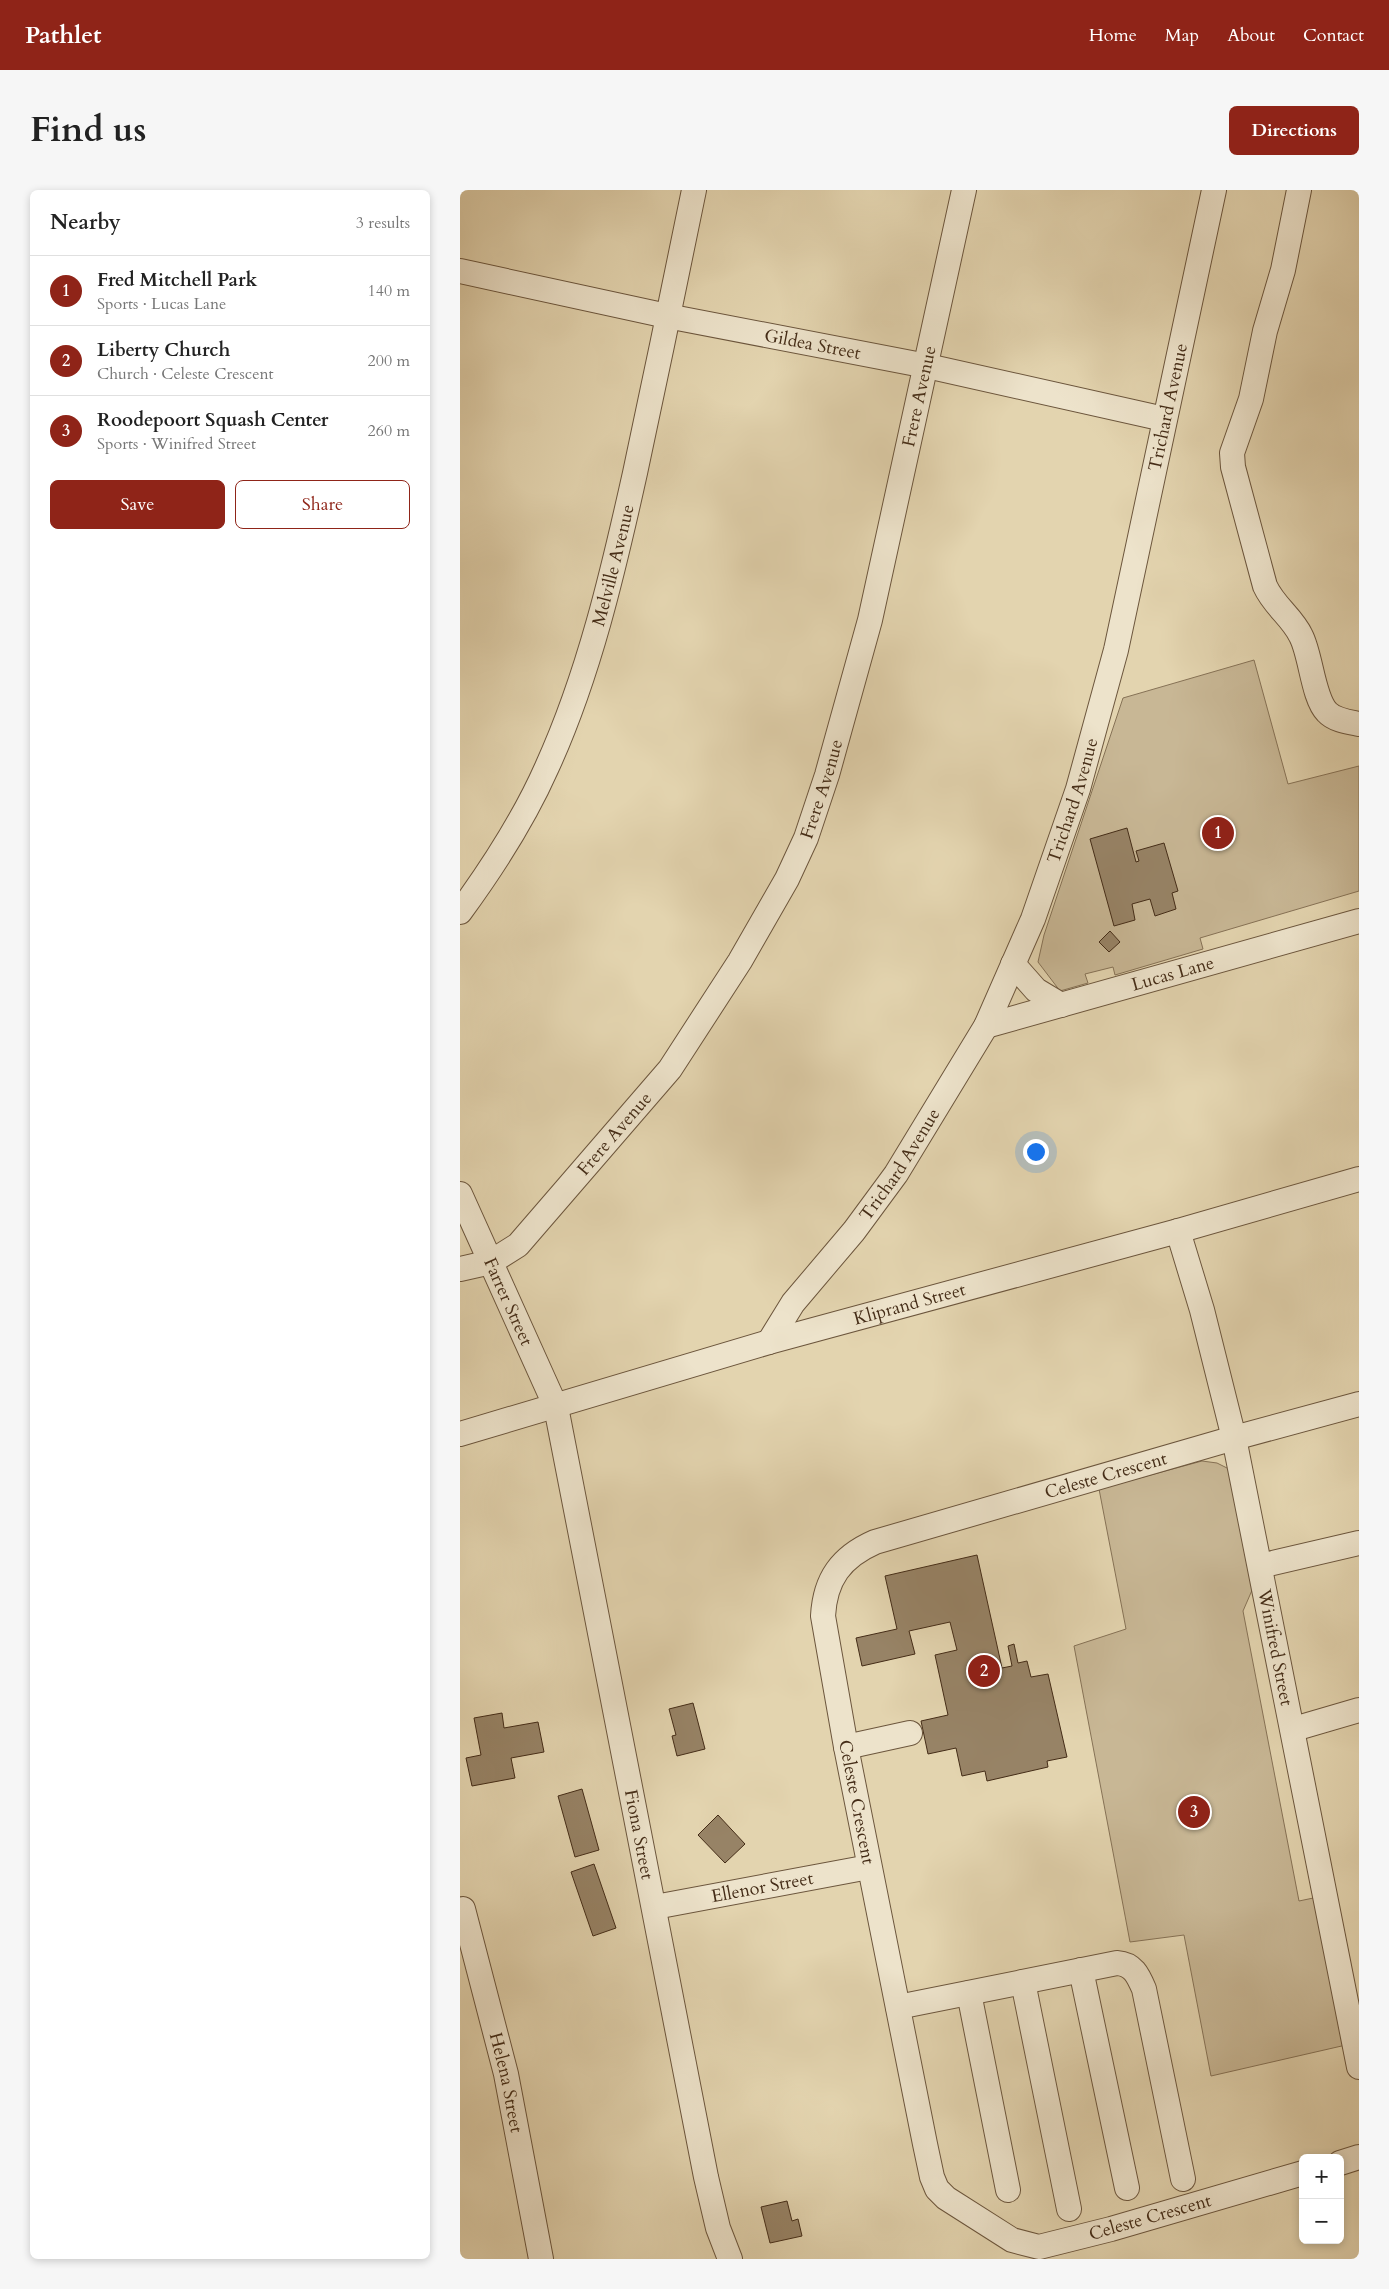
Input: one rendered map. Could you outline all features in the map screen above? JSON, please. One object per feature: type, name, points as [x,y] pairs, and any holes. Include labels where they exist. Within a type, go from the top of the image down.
[{"type":"street","name":"Melville Avenue","points":[[460,912],[495,862],[517,825],[547,768],[570,711],[598,622],[622,532],[694,190]]},
{"type":"street","name":"Frere Avenue","points":[[460,1269],[491,1262],[510,1251],[528,1234],[670,1069],[740,961],[787,879],[806,838],[859,664],[927,366],[964,190]]},
{"type":"street","name":"Trichard Avenue","points":[[769,1342],[793,1303],[854,1231],[896,1174],[986,1026],[1052,870],[1100,713],[1126,607],[1164,419],[1214,190]]},
{"type":"street","points":[[1298,190],[1283,270],[1264,331],[1251,399],[1232,453],[1233,467],[1265,586],[1275,603],[1293,623],[1302,637],[1322,704],[1332,717],[1359,724]]},
{"type":"street","name":"Gildea Street","points":[[460,271],[667,316],[927,366],[1164,419]]},
{"type":"street","name":"Lucas Lane","points":[[986,1026],[1359,921]]},
{"type":"street","points":[[1013,964],[1036,990],[1062,1005]]},
{"type":"street","name":"Kliprand Street","points":[[460,1434],[556,1407],[769,1342],[1178,1231],[1359,1179]]},
{"type":"street","name":"Farrer Street","points":[[460,1194],[556,1407]]},
{"type":"street","name":"Winifred Street","points":[[1178,1231],[1202,1310],[1234,1438],[1294,1729],[1359,2067]]},
{"type":"street","name":"Celeste Crescent","points":[[1299,2174],[1048,2246],[1030,2246],[1012,2240],[958,2206],[937,2189],[925,2144],[869,1866],[823,1616],[827,1589],[833,1576],[850,1556],[870,1545],[893,1536],[1359,1404]]},
{"type":"street","name":"Fiona Street","points":[[556,1407],[655,1907],[706,2177],[718,2228],[730,2259]]},
{"type":"street","points":[[1260,1566],[1359,1543]]},
{"type":"street","points":[[1294,1729],[1359,1710]]},
{"type":"street","points":[[846,1746],[910,1733]]},
{"type":"street","name":"Ellenor Street","points":[[655,1907],[869,1866]]},
{"type":"street","name":"Helena Street","points":[[463,1908],[506,2074],[541,2259]]},
{"type":"street","points":[[898,2007],[1117,1963],[1126,1963],[1136,1972],[1144,1989],[1183,2179]]},
{"type":"street","points":[[1081,1970],[1127,2188]]},
{"type":"street","points":[[1023,1982],[1069,2210]]},
{"type":"street","points":[[969,1993],[1008,2190]]},
{"type":"street","points":[[1344,2162],[1359,2157]]},
{"type":"shaded area","points":[[1254,660],[1288,784],[1359,766],[1359,891],[1200,938],[1203,949],[1115,975],[1113,967],[1085,974],[1088,983],[1060,991],[1038,962],[1044,935],[1123,698]]},
{"type":"shaded area","points":[[1202,1461],[1217,1463],[1229,1469],[1253,1588],[1243,1611],[1299,1901],[1318,1897],[1346,2045],[1211,2076],[1184,1935],[1130,1942],[1074,1646],[1126,1629],[1099,1489]]},
{"type":"building","points":[[1127,828],[1136,862],[1139,861],[1136,851],[1164,843],[1178,891],[1172,893],[1176,909],[1155,916],[1150,899],[1132,904],[1135,920],[1114,926],[1090,839]]},
{"type":"building","points":[[1110,931],[1120,942],[1109,952],[1099,942]]},
{"type":"building","points":[[977,1555],[1002,1668],[1012,1666],[1008,1646],[1014,1644],[1018,1663],[1027,1661],[1031,1677],[1048,1674],[1067,1757],[1047,1761],[1048,1767],[987,1781],[985,1771],[962,1776],[956,1748],[928,1754],[921,1721],[948,1715],[935,1655],[957,1650],[950,1622],[909,1631],[915,1654],[862,1666],[856,1638],[897,1629],[885,1576]]},
{"type":"building","points":[[693,1703],[705,1749],[677,1756],[672,1736],[676,1735],[669,1709]]},
{"type":"building","points":[[502,1713],[504,1728],[538,1722],[544,1752],[511,1758],[515,1778],[472,1786],[466,1758],[481,1755],[474,1718]]},
{"type":"building","points":[[582,1789],[599,1850],[575,1857],[558,1796]]},
{"type":"building","points":[[718,1815],[745,1844],[725,1863],[698,1835]]},
{"type":"building","points":[[594,1864],[616,1928],[593,1936],[571,1872]]},
{"type":"building","points":[[787,2201],[792,2221],[798,2219],[802,2236],[770,2243],[761,2207]]},
{"type":"place","name":"Fred Mitchell Park","points":[[1218,833]]},
{"type":"place","name":"Liberty Church","points":[[984,1671]]},
{"type":"place","name":"Roodepoort Squash Center","points":[[1194,1812]]}]
